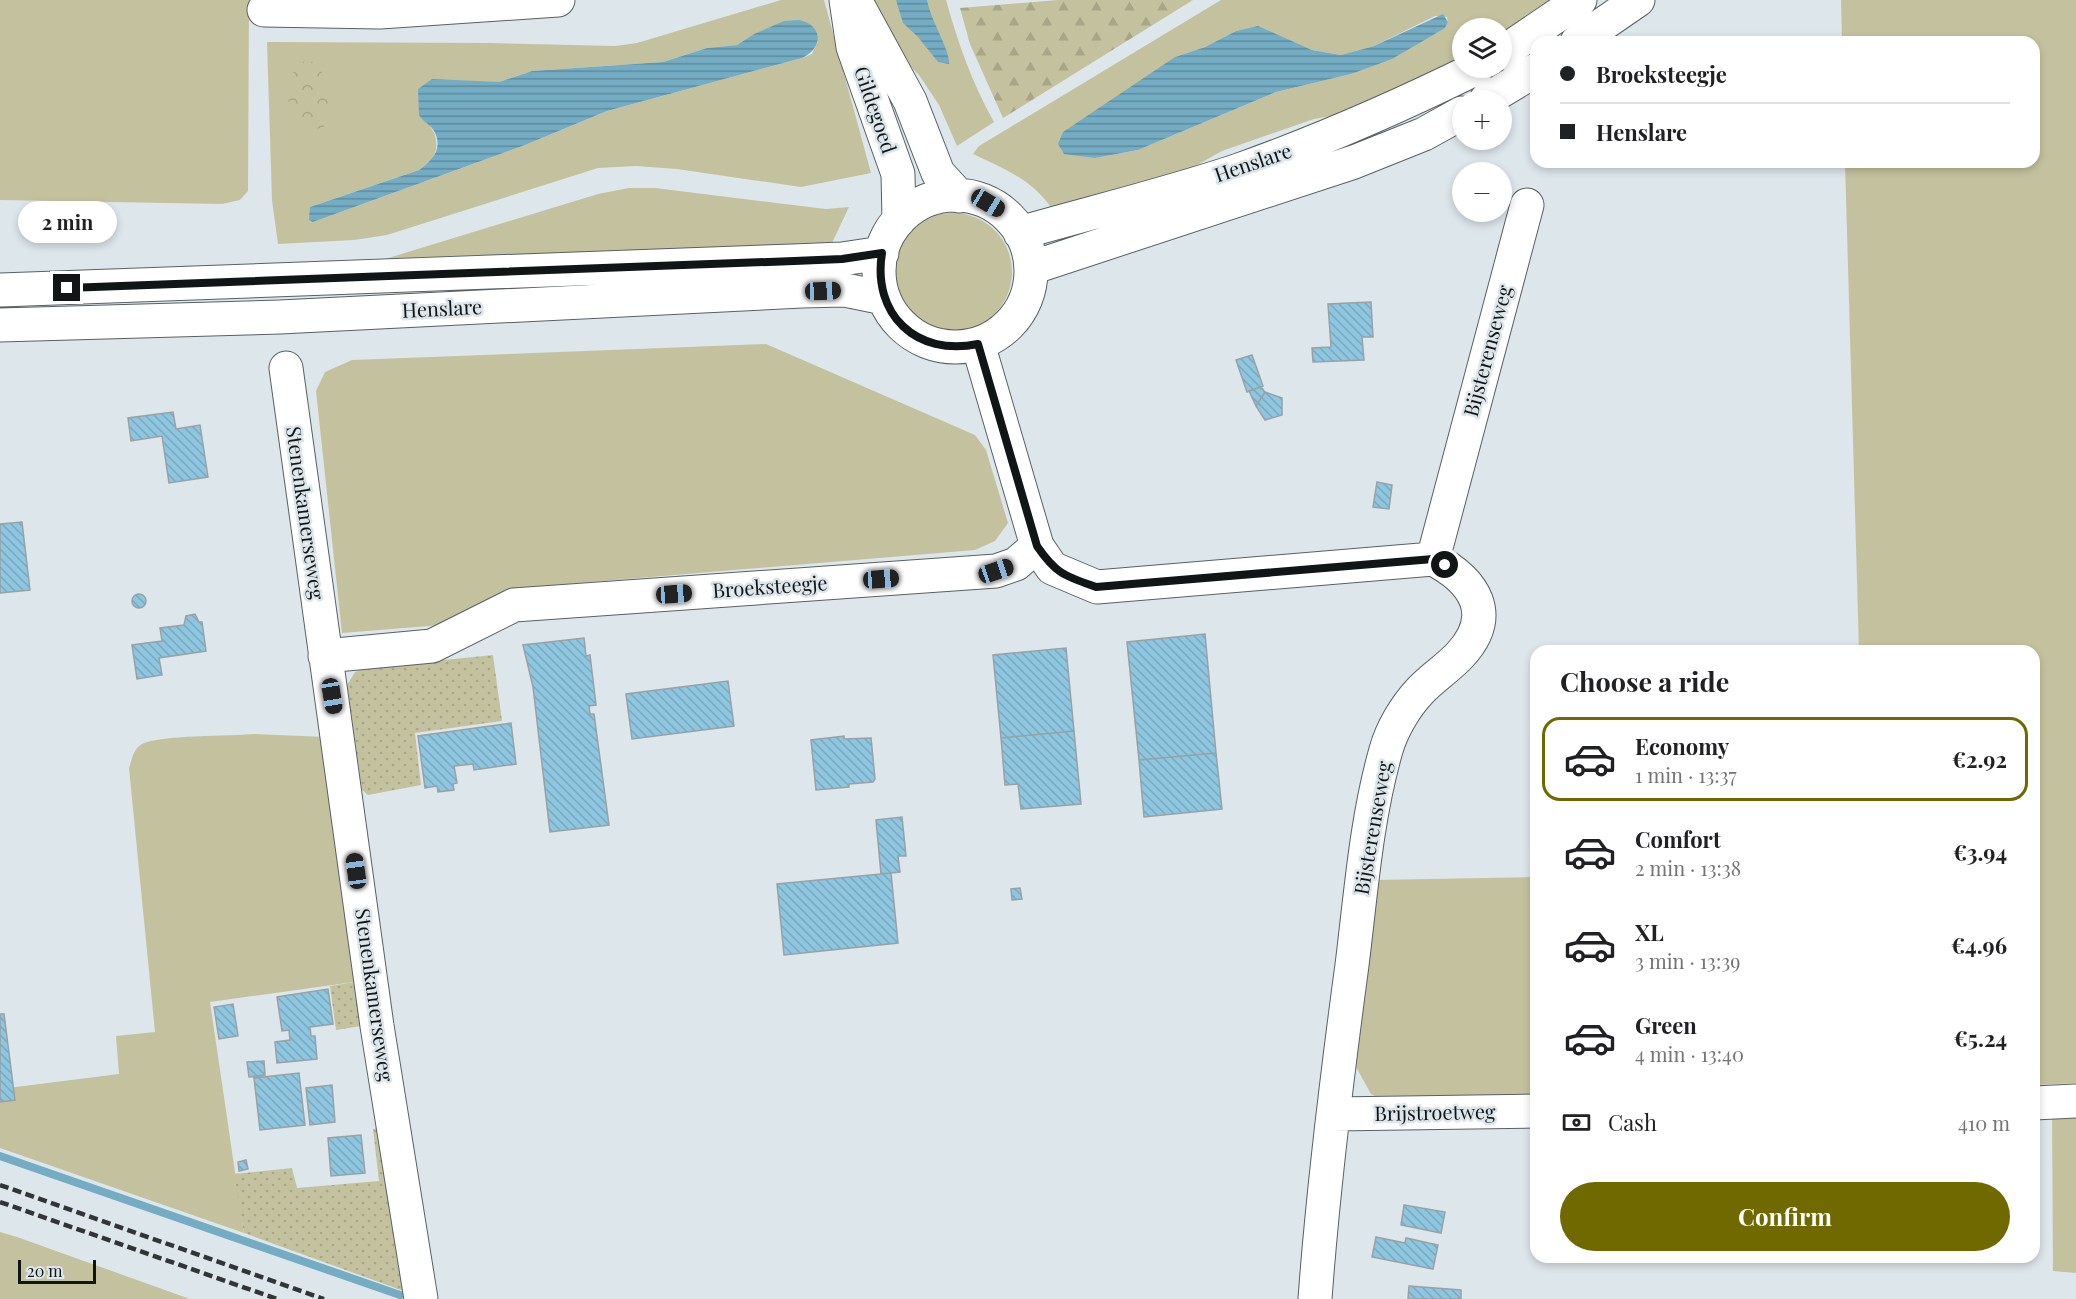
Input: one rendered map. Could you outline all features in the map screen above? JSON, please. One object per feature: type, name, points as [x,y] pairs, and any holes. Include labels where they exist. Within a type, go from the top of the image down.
[{"type":"street","points":[[264,13],[380,12],[558,0]]},
{"type":"street","name":"Gildegoed","points":[[846,0],[853,47],[898,174],[899,220]]},
{"type":"street","name":"Gildegoed","points":[[855,0],[910,101],[938,173],[959,196]]},
{"type":"street","points":[[1512,46],[1580,0]]},
{"type":"street","points":[[1586,36],[1638,0]]},
{"type":"street","points":[[1502,90],[1530,74]]},
{"type":"street","name":"Henslare","points":[[1020,233],[1238,170],[1341,131],[1457,78]]},
{"type":"street","name":"Henslare","points":[[1031,268],[1354,162],[1424,134],[1452,119]]},
{"type":"street","points":[[959,196],[981,200],[1001,211],[1020,233],[1028,250],[1031,268],[1026,297],[1011,323],[996,336],[978,344],[949,347],[921,339],[899,322],[884,298],[880,283],[882,253],[886,241],[899,220],[913,208],[930,200],[959,196]]},
{"type":"street","name":"Bijsterenseweg","points":[[1315,1299],[1334,1114],[1371,816],[1388,744],[1407,707],[1420,690],[1459,657],[1478,630],[1480,617],[1478,602],[1470,586],[1445,565],[1433,559],[1527,205]]},
{"type":"street","name":"Henslare","points":[[0,290],[842,259],[882,253]]},
{"type":"street","name":"Henslare","points":[[0,325],[280,317],[802,291],[845,290],[884,298]]},
{"type":"street","points":[[978,344],[1037,546],[1052,568],[1096,587],[1433,559]]},
{"type":"street","name":"Stenenkamerseweg","points":[[286,368],[377,1026],[421,1299]]},
{"type":"street","name":"Broeksteegje","points":[[325,656],[432,646],[514,605],[996,571],[1016,564],[1037,546]]},
{"type":"street","points":[[2040,1103],[2076,1101]]},
{"type":"street","name":"Brijstroetweg","points":[[1334,1114],[1530,1111]]},
{"type":"green space","points":[[0,0],[249,0],[248,191],[240,200],[222,204],[0,200]]},
{"type":"green space","points":[[781,0],[824,0],[871,173],[801,187],[677,169],[636,166],[598,168],[387,235],[354,240],[278,244],[272,200],[267,42],[615,46],[637,43]],"holes":[[[754,34],[818,41],[812,54],[802,58],[607,111],[525,145],[313,222],[310,207],[419,170],[431,161],[436,143],[429,125],[486,82],[499,82],[532,71],[663,62],[707,48],[737,45]]]},
{"type":"green space","points":[[868,0],[946,0],[966,62],[994,122],[957,146],[939,105],[919,75],[896,52]]},
{"type":"green space","points":[[1058,0],[1193,0],[1003,118],[970,44],[960,8]]},
{"type":"green space","points":[[1221,0],[1564,0],[1512,34],[1512,18],[1452,18],[1452,68],[1369,109],[1314,119],[1222,151],[1174,178],[1056,215],[1048,203],[1030,185],[973,154],[979,146]],"holes":[[[1435,16],[1447,17],[1448,22],[1445,28],[1351,74],[1276,92],[1138,150],[1095,158],[1175,57],[1205,47],[1236,31],[1258,27],[1312,50],[1341,55],[1374,46]]]},
{"type":"green space","points":[[1841,0],[2076,0],[2076,1083],[2040,1085],[2040,645],[1859,645],[1845,168],[2040,168],[2040,36],[1842,36]]},
{"type":"green space","points":[[305,60],[318,64],[329,95],[328,118],[325,126],[317,129],[302,121],[287,99],[289,77]]},
{"type":"green space","points":[[629,188],[655,188],[826,209],[849,207],[831,245],[318,267],[319,261],[385,259],[598,194]]},
{"type":"green space","points":[[953,213],[976,218],[995,230],[1007,249],[1012,272],[1007,295],[995,314],[976,326],[953,331],[930,326],[911,314],[899,295],[894,272],[899,249],[911,230],[930,218]]},
{"type":"green space","points":[[766,344],[975,435],[986,450],[1008,523],[995,541],[975,550],[508,589],[442,625],[342,633],[316,391],[325,372],[352,360]]},
{"type":"green space","points":[[493,655],[502,721],[415,733],[421,785],[368,795],[362,790],[347,685],[355,672],[366,668]]},
{"type":"green space","points":[[254,734],[326,737],[361,981],[210,1002],[244,1233],[0,1148],[0,1089],[119,1074],[116,1036],[155,1032],[129,768],[132,758],[139,746],[151,741],[179,737]]},
{"type":"green space","points":[[1530,877],[1530,1097],[1381,1099],[1371,1094],[1356,1067],[1374,880]]},
{"type":"green space","points":[[361,981],[367,1025],[336,1030],[330,986]]},
{"type":"green space","points":[[2076,1112],[2076,1273],[2053,1271],[2052,1113]]},
{"type":"green space","points":[[385,1127],[409,1293],[244,1233],[234,1174],[292,1168],[297,1188],[379,1181],[373,1129]]},
{"type":"green space","points":[[0,1232],[17,1237],[190,1299],[0,1299]]},
{"type":"water","points":[[896,0],[927,0],[947,52],[949,64],[938,62],[918,37],[903,23]]},
{"type":"water","points":[[1443,14],[1448,22],[1445,28],[1392,59],[1351,74],[1276,92],[1138,150],[1095,158],[1064,154],[1058,144],[1063,132],[1175,57],[1205,47],[1236,31],[1258,26],[1312,50],[1341,55],[1374,46]]},
{"type":"water","points":[[799,20],[813,27],[818,37],[814,49],[802,58],[607,111],[525,145],[313,222],[309,220],[310,207],[419,170],[428,163],[438,145],[434,130],[419,115],[418,89],[432,79],[499,82],[532,71],[663,62],[707,48],[737,45],[754,34],[784,21]]},
{"type":"building","points":[[1371,302],[1373,337],[1362,337],[1364,360],[1313,362],[1312,348],[1331,347],[1328,304]]},
{"type":"building","points":[[1252,355],[1263,386],[1247,392],[1236,360]]},
{"type":"building","points":[[1261,387],[1265,392],[1256,406],[1249,391]]},
{"type":"building","points":[[1265,392],[1282,398],[1282,415],[1265,420],[1256,406]]},
{"type":"building","points":[[173,412],[176,429],[200,425],[208,477],[169,483],[162,436],[131,441],[128,418]]},
{"type":"building","points":[[1377,482],[1392,485],[1389,509],[1373,507]]},
{"type":"building","points":[[22,522],[30,590],[0,593],[0,524]]},
{"type":"building","points":[[139,594],[144,596],[146,601],[144,606],[139,608],[134,606],[132,601],[134,596]]},
{"type":"building","points":[[195,614],[199,622],[202,622],[206,651],[159,658],[162,675],[137,679],[132,645],[162,641],[160,628],[184,625],[186,616]]},
{"type":"building","points":[[1205,634],[1216,753],[1139,760],[1127,642]]},
{"type":"building","points":[[584,638],[586,656],[590,655],[596,705],[589,706],[590,714],[594,714],[609,825],[550,832],[533,687],[523,645]]},
{"type":"building","points":[[1066,648],[1074,731],[1001,738],[993,655]]},
{"type":"building","points":[[728,681],[734,726],[632,739],[626,694]]},
{"type":"building","points":[[511,723],[516,764],[474,770],[473,764],[454,766],[457,783],[453,784],[454,790],[438,792],[437,786],[425,788],[418,736]]},
{"type":"building","points":[[1074,731],[1081,804],[1021,809],[1018,784],[1005,785],[1001,738]]},
{"type":"building","points":[[844,736],[844,739],[871,738],[875,779],[873,782],[849,784],[849,787],[816,790],[811,740]]},
{"type":"building","points":[[1216,753],[1222,809],[1144,817],[1139,760]]},
{"type":"building","points":[[902,817],[906,856],[898,856],[900,872],[881,874],[876,820]]},
{"type":"building","points":[[891,873],[898,943],[784,955],[777,884]]},
{"type":"building","points":[[1020,888],[1022,899],[1012,900],[1011,889]]},
{"type":"building","points":[[328,989],[333,1024],[310,1027],[311,1036],[315,1036],[317,1059],[277,1063],[275,1042],[290,1040],[289,1030],[282,1031],[277,997]]},
{"type":"building","points":[[233,1004],[238,1036],[219,1039],[214,1007]]},
{"type":"building","points":[[0,1014],[4,1014],[15,1100],[0,1102]]},
{"type":"building","points":[[264,1061],[265,1075],[249,1077],[247,1062]]},
{"type":"building","points":[[299,1073],[305,1125],[260,1130],[254,1078]]},
{"type":"building","points":[[332,1085],[335,1122],[310,1125],[306,1088]]},
{"type":"building","points":[[361,1135],[365,1173],[331,1176],[328,1138]]},
{"type":"building","points":[[246,1160],[248,1169],[239,1171],[238,1162]]},
{"type":"building","points":[[1404,1205],[1445,1212],[1441,1233],[1401,1225]]},
{"type":"building","points":[[1376,1237],[1405,1243],[1406,1238],[1438,1245],[1433,1269],[1372,1257]]},
{"type":"building","points":[[1409,1286],[1461,1290],[1461,1299],[1408,1299]]},
{"type":"waterway","points":[[0,1156],[400,1295]]},
{"type":"railway","points":[[0,1185],[324,1299]]},
{"type":"railway","points":[[0,1202],[277,1299]]},
{"type":"route","points":[[67,288],[842,259],[882,253],[879,268],[884,298],[890,311],[909,332],[935,345],[963,347],[978,344],[1037,546],[1052,568],[1065,576],[1096,587],[1433,559],[1445,565]]}]
